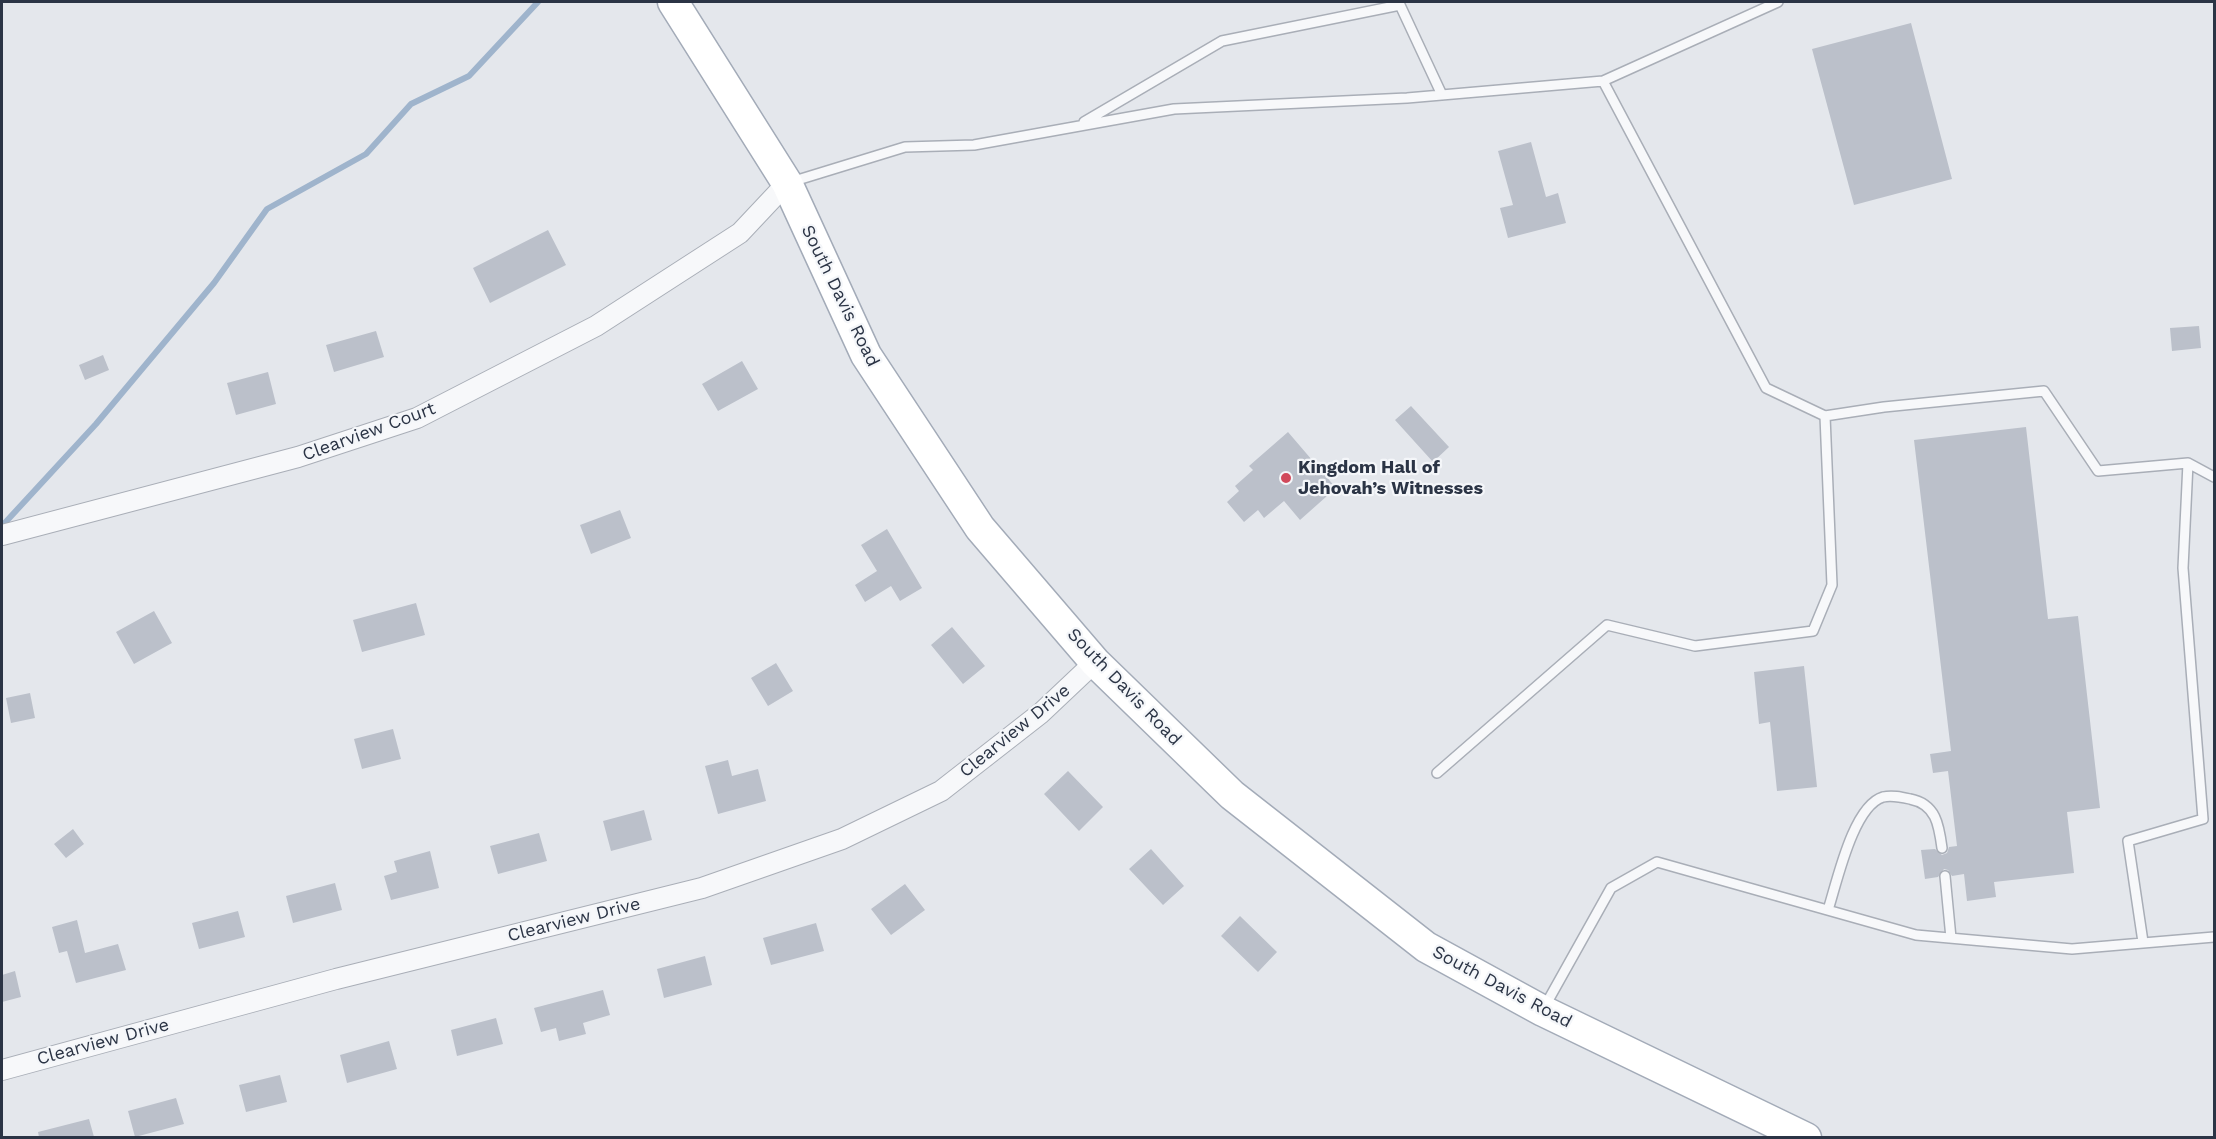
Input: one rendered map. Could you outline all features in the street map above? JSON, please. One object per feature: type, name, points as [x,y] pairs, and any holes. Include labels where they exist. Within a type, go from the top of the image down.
[{"type":"main road","name":"South Davis Road","points":[[673,2],[787,183],[866,355],[981,528],[1095,662],[1232,795],[1426,947],[1543,1011],[1773,1126],[1806,1137]]},
{"type":"street","name":"Clearview Court","points":[[2,535],[298,458],[417,418],[596,326],[740,233],[787,183]]},
{"type":"street","name":"Clearview Drive","points":[[2,1070],[336,979],[702,888],[842,839],[940,791],[1041,713],[1095,662]]},
{"type":"lane","points":[[787,183],[905,147],[974,145],[1173,109],[1442,95],[1604,81],[1778,2]]},
{"type":"lane","points":[[1078,126],[1222,41],[1400,5],[1442,95]]},
{"type":"lane","points":[[1604,81],[1766,388],[1825,416],[1884,407],[2044,391],[2098,471],[2188,463],[2214,477]]},
{"type":"lane","points":[[1437,773],[1607,625],[1695,646],[1813,631],[1832,585],[1825,416]]},
{"type":"lane","points":[[2143,942],[2128,842],[2203,819],[2183,568],[2188,463]]},
{"type":"lane","points":[[1828,910],[1857,823],[1869,805],[1882,798],[1896,796],[1921,801],[1928,806],[1939,826],[1942,848]]},
{"type":"lane","points":[[1543,1011],[1611,888],[1657,862],[1916,935],[2072,949],[2214,937]]},
{"type":"lane","points":[[1946,876],[1951,938]]},
{"type":"building","points":[[1911,23],[1952,179],[1854,205],[1812,49]]},
{"type":"building","points":[[1531,142],[1546,197],[1558,193],[1566,223],[1508,238],[1500,208],[1513,205],[1498,151]]},
{"type":"building","points":[[548,230],[566,265],[490,303],[473,268]]},
{"type":"building","points":[[2199,326],[2201,348],[2172,351],[2170,328]]},
{"type":"building","points":[[376,331],[384,357],[334,372],[326,345]]},
{"type":"building","points":[[103,355],[109,370],[85,380],[79,365]]},
{"type":"building","points":[[742,361],[758,389],[718,411],[702,384]]},
{"type":"building","points":[[268,372],[276,404],[236,415],[227,383]]},
{"type":"building","points":[[1411,406],[1449,447],[1433,462],[1395,420]]},
{"type":"building","points":[[2026,427],[2048,619],[2078,616],[2100,808],[2067,812],[2074,873],[1994,882],[1996,897],[1967,901],[1964,874],[1952,876],[1948,870],[1944,869],[1938,877],[1925,879],[1921,850],[1935,849],[1942,855],[1947,853],[1949,847],[1957,846],[1948,771],[1933,773],[1930,754],[1951,751],[1914,440]]},
{"type":"building","name":"Kingdom Hall of Jehovah’s Witnesses","points":[[1288,432],[1336,488],[1300,520],[1284,501],[1264,518],[1258,510],[1244,522],[1227,502],[1239,491],[1235,486],[1253,470],[1249,466]]},
{"type":"building","points":[[620,510],[631,538],[591,554],[580,525]]},
{"type":"building","points":[[887,529],[922,588],[900,601],[891,586],[865,602],[855,585],[877,571],[861,545]]},
{"type":"building","points":[[416,603],[425,635],[362,652],[353,620]]},
{"type":"building","points":[[154,611],[172,643],[134,664],[116,632]]},
{"type":"building","points":[[952,627],[985,666],[963,684],[931,645]]},
{"type":"building","points":[[776,663],[793,691],[768,706],[751,678]]},
{"type":"building","points":[[1804,666],[1817,787],[1777,791],[1770,722],[1759,724],[1754,672]]},
{"type":"building","points":[[30,693],[35,718],[11,723],[6,698]]},
{"type":"building","points":[[393,729],[401,759],[362,769],[354,739]]},
{"type":"building","points":[[728,760],[732,776],[758,769],[766,801],[718,814],[705,766]]},
{"type":"building","points":[[1068,771],[1103,807],[1079,831],[1044,794]]},
{"type":"building","points":[[644,810],[652,840],[611,851],[603,821]]},
{"type":"building","points":[[73,829],[84,844],[66,858],[54,844]]},
{"type":"building","points":[[539,833],[547,861],[498,874],[490,846]]},
{"type":"building","points":[[1151,849],[1184,886],[1163,905],[1129,869]]},
{"type":"building","points":[[430,851],[439,888],[391,900],[384,876],[397,872],[394,861]]},
{"type":"building","points":[[335,883],[342,910],[293,923],[286,896]]},
{"type":"building","points":[[905,884],[925,910],[891,935],[871,909]]},
{"type":"building","points":[[238,911],[245,937],[199,949],[192,923]]},
{"type":"building","points":[[1240,916],[1277,952],[1258,972],[1221,936]]},
{"type":"building","points":[[77,920],[85,953],[118,944],[126,970],[76,983],[67,951],[59,953],[52,927]]},
{"type":"building","points":[[816,923],[824,951],[771,965],[763,938]]},
{"type":"building","points":[[705,956],[712,985],[664,998],[657,969]]},
{"type":"building","points":[[15,971],[21,997],[2,1002],[2,975]]},
{"type":"building","points":[[603,990],[610,1015],[583,1023],[586,1034],[559,1041],[556,1028],[541,1032],[534,1008]]},
{"type":"building","points":[[496,1018],[503,1044],[457,1056],[451,1030]]},
{"type":"building","points":[[389,1041],[397,1069],[347,1083],[340,1055]]},
{"type":"building","points":[[280,1075],[287,1102],[246,1112],[239,1085]]},
{"type":"building","points":[[176,1098],[184,1124],[135,1137],[128,1111]]},
{"type":"building","points":[[89,1119],[94,1137],[39,1137],[38,1132]]},
{"type":"waterway","points":[[2,526],[96,424],[214,283],[267,209],[366,154],[411,104],[469,76],[538,2]]},
{"type":"place","name":"Kingdom Hall of Jehovah’s Witnesses","points":[[1286,478]]}]
